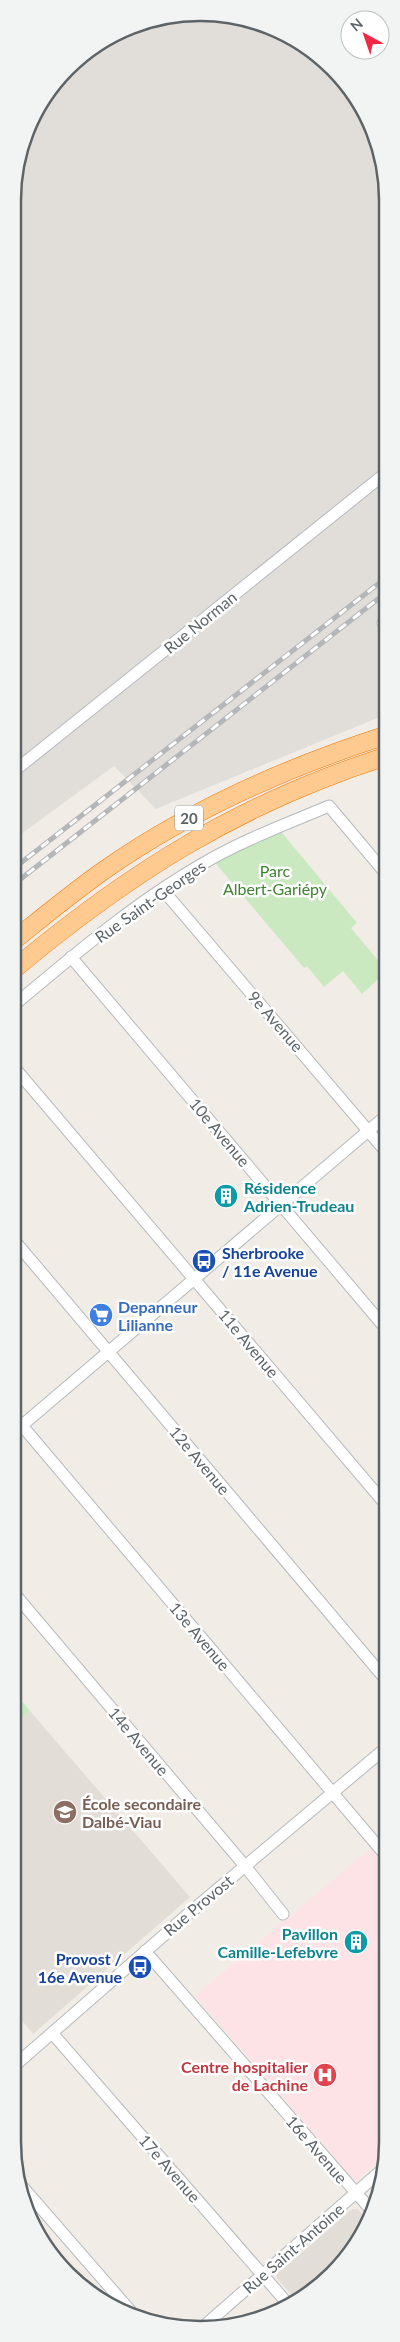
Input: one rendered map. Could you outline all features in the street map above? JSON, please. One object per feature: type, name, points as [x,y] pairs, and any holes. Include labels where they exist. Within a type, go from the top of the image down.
[{"type":"highway","name":"20","points":[[21,935],[103,871],[182,822],[284,773],[379,738]]},
{"type":"highway","name":"20","points":[[21,964],[97,902],[190,842],[280,797],[379,759]]},
{"type":"street","name":"Rue Norman","points":[[21,766],[379,478]]},
{"type":"street","name":"Rue Saint-Georges","points":[[21,999],[71,957],[163,890],[212,859],[328,806],[379,866]]},
{"type":"street","name":"9e Avenue","points":[[163,890],[379,1144]]},
{"type":"street","name":"10e Avenue","points":[[71,957],[379,1320]]},
{"type":"street","name":"11e Avenue","points":[[21,1075],[379,1497]]},
{"type":"street","points":[[21,1426],[379,1122]]},
{"type":"street","name":"12e Avenue","points":[[21,1249],[379,1672]]},
{"type":"street","name":"13e Avenue","points":[[21,1434],[379,1848]]},
{"type":"street","name":"14e Avenue","points":[[21,1601],[245,1866],[283,1914]]},
{"type":"street","name":"Rue Provost","points":[[21,2059],[145,1951],[379,1754]]},
{"type":"street","name":"16e Avenue","points":[[145,1951],[367,2205]]},
{"type":"street","name":"17e Avenue","points":[[52,2033],[284,2299]]},
{"type":"street","name":"Rue Saint-Antoine","points":[[211,2320],[375,2176]]},
{"type":"street","points":[[29,2195],[124,2303]]},
{"type":"shaded area","points":[[200,21],[223,23],[246,27],[268,35],[289,45],[309,58],[334,82],[349,101],[365,132],[373,154],[379,200],[379,717],[156,809],[114,766],[21,834],[21,200],[23,177],[27,154],[45,111],[58,91],[91,58],[121,40],[154,27]]},
{"type":"shaded area","name":"École secondaire Dalbé-Viau","points":[[30,1711],[190,1897],[33,2034],[21,2019],[21,1719]]},
{"type":"shaded area","name":"Centre hospitalier de Lachine","points":[[371,1848],[379,1858],[379,2142],[377,2162],[355,2182],[195,1996]]},
{"type":"shaded area","points":[[352,2209],[358,2209],[363,2215],[342,2251],[318,2276],[299,2291],[292,2295],[276,2277],[278,2273]]},
{"type":"green space","name":"Parc Albert-Gariépy","points":[[278,828],[357,923],[351,928],[379,961],[379,978],[362,994],[343,971],[324,987],[307,966],[304,968],[212,859]]},
{"type":"green space","points":[[21,1700],[30,1711],[21,1719]]},
{"type":"railway","points":[[21,863],[379,583]]},
{"type":"railway","points":[[21,879],[379,598]]},
{"type":"place","name":"Résidence Adrien-Trudeau","points":[[226,1196]]},
{"type":"place","name":"Sherbrooke / 11e Avenue","points":[[204,1261]]},
{"type":"place","name":"Depanneur Lilianne","points":[[101,1315]]},
{"type":"place","name":"École secondaire Dalbé-Viau","points":[[65,1812]]},
{"type":"place","name":"Pavillon Camille-Lefebvre","points":[[356,1942]]},
{"type":"place","name":"Provost / 16e Avenue","points":[[140,1967]]},
{"type":"place","name":"Centre hospitalier de Lachine","points":[[325,2075]]}]
